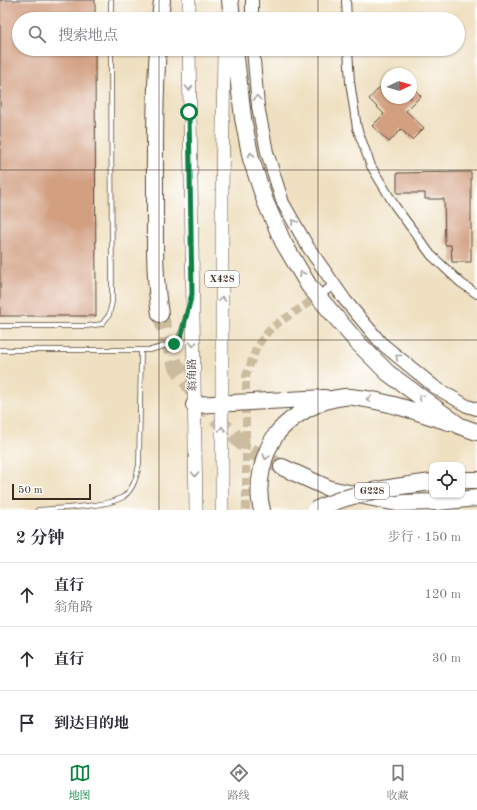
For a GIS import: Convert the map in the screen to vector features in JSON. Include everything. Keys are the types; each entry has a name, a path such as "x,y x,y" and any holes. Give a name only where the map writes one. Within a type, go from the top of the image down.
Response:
{"highway":[{"path":"161,12 162,0"},
{"path":"230,0 231,12"},
{"path":"157,56 155,159 156,281 160,314"},
{"path":"236,56 243,118 251,159 265,201 283,242 309,286 357,342 388,373 460,426"},
{"path":"262,510 259,481 268,450 278,433 298,414 321,402 344,396"},
{"path":"194,405 344,396 376,400 477,432"},
{"path":"282,468 330,489 398,503 437,502 477,498"},
{"path":"465,480 477,480"},
{"name":"G228","path":"315,510 329,503 366,492 429,482"}],"main road":[{"path":"189,0 189,12"},
{"path":"224,0 224,12"},
{"name":"翁角路","path":"189,56 196,510"},
{"name":"X428","path":"222,510 224,56"}],"street":[{"path":"252,0 252,12"},
{"path":"346,0 347,12"},
{"path":"254,56 260,113 268,152 283,203 308,247 345,300 381,343 435,387 467,406 477,409"},
{"path":"348,56 350,82 358,128 371,166 395,206 431,255 461,283 477,294"},
{"path":"324,292 334,285"}],"lane":[{"path":"111,0 111,12"},
{"path":"0,326 95,325 102,324 109,315 112,302 111,56"},
{"path":"0,350 150,350 174,344 181,336 192,294"},
{"path":"38,510 103,504 124,496 135,482 139,464 141,350"}],"building":[{"path":"0,0 95,0 95,12 12,12 12,56 95,56 96,316 0,316"},
{"path":"381,86 381,104 413,104 406,111 424,128 412,140 401,129 389,142 372,126 384,114 369,99"},
{"path":"417,92 421,96 417,100"},
{"path":"471,172 471,262 452,262 451,245 445,245 444,199 425,199 425,193 397,193 397,173"}],"tunnel":[{"path":"246,510 246,376 257,346 271,328 320,295"},
{"path":"160,314 175,364 202,404 249,450 282,467"}],"route":[{"path":"174,344 181,336 192,294 189,112"}]}
